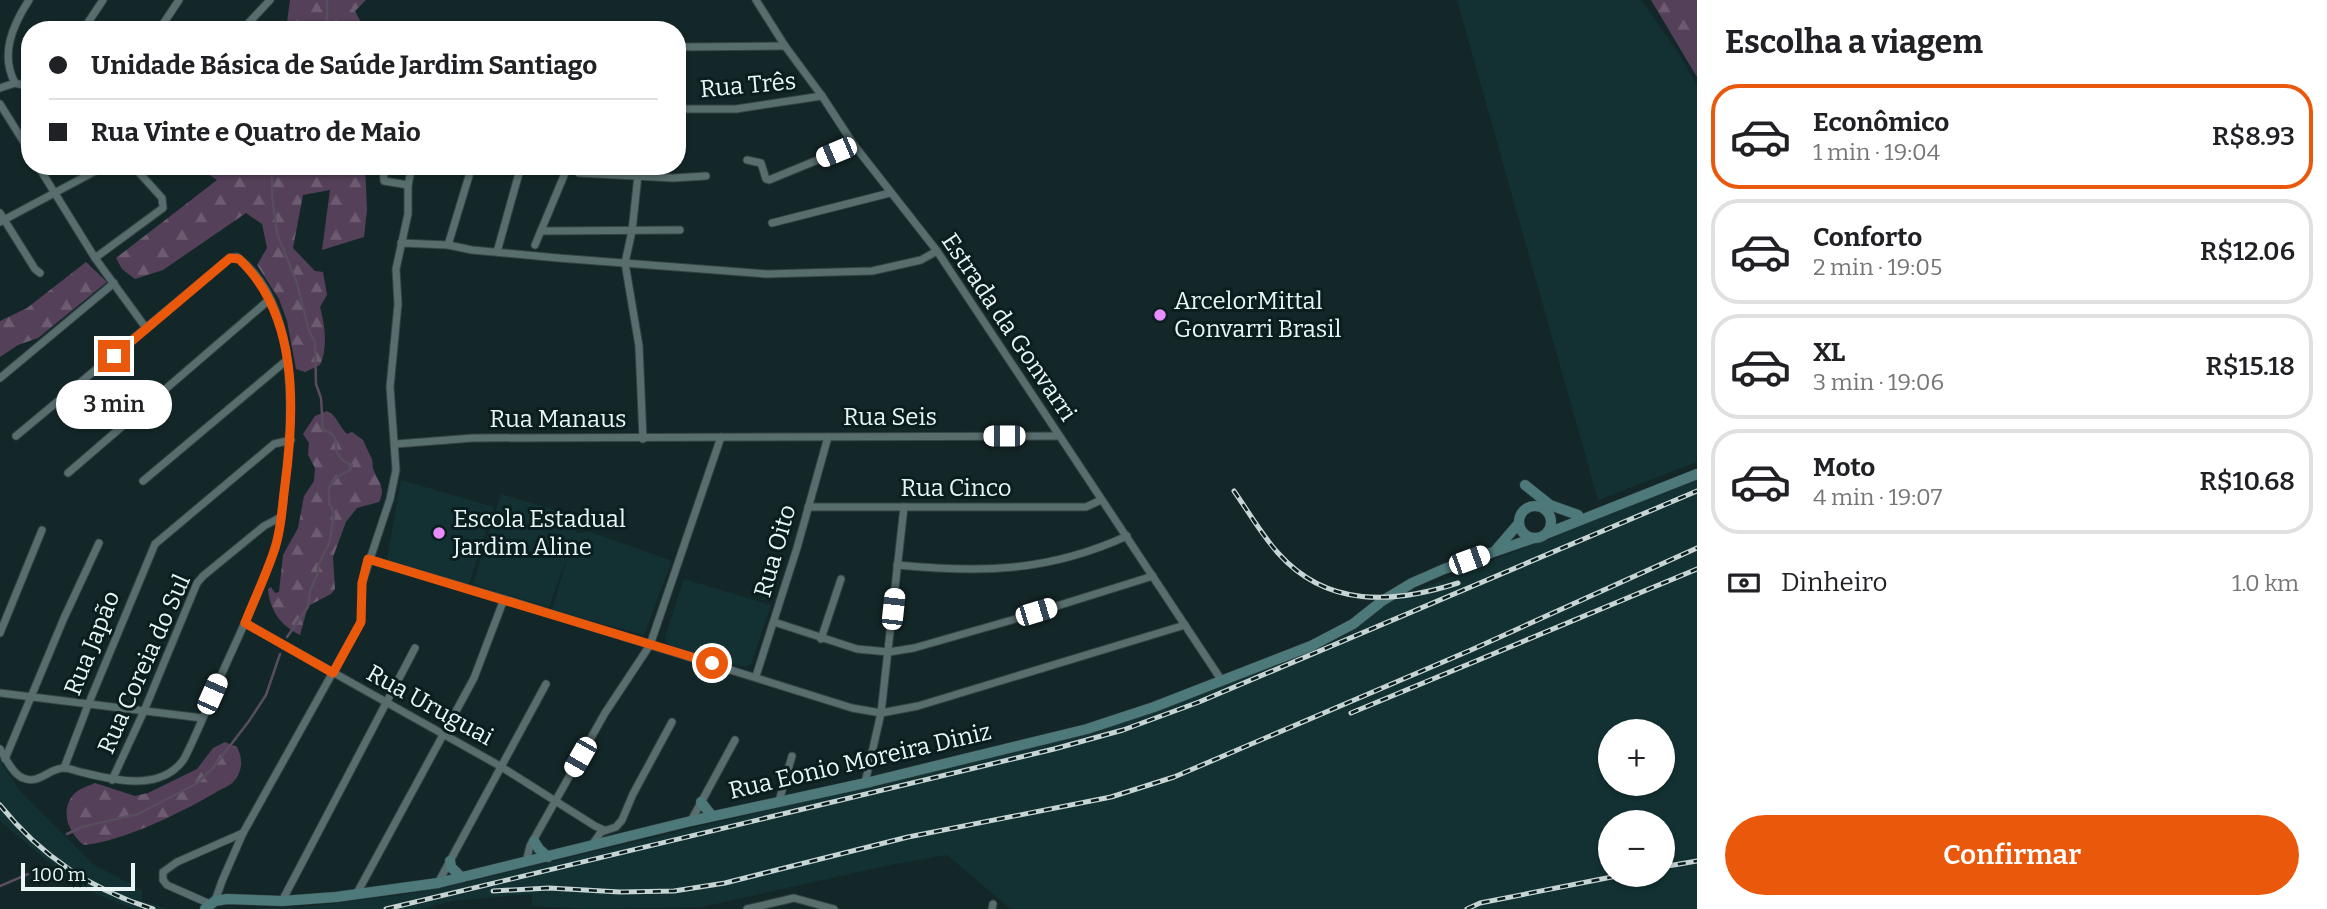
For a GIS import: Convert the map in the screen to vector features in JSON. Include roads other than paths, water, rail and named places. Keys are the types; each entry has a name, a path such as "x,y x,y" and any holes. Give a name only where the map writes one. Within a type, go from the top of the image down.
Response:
{"main road":[{"path":"1592,514 1565,518 1535,506 1520,517 1519,523 1521,531 1527,536 1542,537 1592,514 1697,474"},
{"path":"1525,485 1550,505 1578,515"},
{"path":"1547,511 1551,518 1548,533"},
{"name":"Rua Eonio Moreira Diniz","path":"1494,551 1519,523"},
{"name":"Rua Eonio Moreira Diniz","path":"210,905 227,899 282,901 356,895 438,883 592,845 623,828 691,821 865,783 1087,729 1223,681 1336,635 1412,583 1534,538"},
{"path":"701,802 712,816"},
{"path":"534,841 548,857"},
{"path":"450,861 451,867 461,877"}],"street":[{"path":"15,83 3,69 6,41 29,0"},
{"path":"89,21 103,0"},
{"path":"165,21 179,0"},
{"path":"250,21 270,0"},
{"name":"Estrada da Gonvarri","path":"756,0 854,145 937,251 1223,681"},
{"path":"686,48 785,46"},
{"path":"0,88 15,83 21,85"},
{"name":"Rua Três","path":"686,109 736,109 822,96"},
{"path":"0,104 21,138"},
{"path":"747,160 761,163 769,180 854,145"},
{"path":"44,175 95,258 146,328"},
{"path":"40,273 34,269 1,218 88,175"},
{"path":"95,258 163,208 162,198 142,175"},
{"path":"384,175 384,181 408,185"},
{"path":"243,832 177,862 163,872 163,880 167,885 210,905 243,832 361,622 362,583 390,499 396,470 390,387 398,304 396,270 408,214 410,175"},
{"path":"448,244 469,175"},
{"path":"497,252 519,175"},
{"path":"536,245 564,175"},
{"path":"643,439 639,346 625,263 632,231 637,175 706,176"},
{"path":"772,223 890,193"},
{"path":"541,231 680,230"},
{"path":"401,243 448,244 497,252 767,274 859,272 921,260 937,251"},
{"path":"0,749 21,778 32,780 64,768 112,780 150,780 171,772 184,759 273,554 281,517 291,440 292,398 287,360 270,299 244,263 237,257 230,258 16,436"},
{"path":"0,378 114,284"},
{"path":"68,473 270,299"},
{"path":"143,481 287,360"},
{"name":"Rua Seis","path":"721,437 1059,436"},
{"path":"526,862 555,800 619,689 650,645 721,437"},
{"name":"Rua Manaus","path":"396,444 473,438 721,437"},
{"name":"Rua Oito","path":"755,676 774,622 828,437"},
{"name":"Rua Japão","path":"64,768 150,552 163,537 274,444 291,440"},
{"name":"Rua Cinco","path":"808,507 1086,507 1101,500"},
{"path":"865,783 881,713 904,508"},
{"name":"Rua Coreia do Sul","path":"112,780 145,711 197,583 254,533 281,517"},
{"path":"0,633 42,530"},
{"path":"897,565 998,570 1042,564 1093,551 1127,536"},
{"path":"5,759 64,618 99,544"},
{"path":"368,559 852,708 881,713 918,706 1185,625"},
{"path":"774,622 857,649 889,652 914,648 1012,620 1153,576"},
{"path":"821,639 841,579"},
{"path":"356,895 474,678 504,599"},
{"name":"Rua Uruguai","path":"245,623 499,766 602,832"},
{"path":"282,901 415,648"},
{"path":"438,883 499,766 546,684"},
{"path":"0,693 202,718"},
{"path":"592,845 602,832 623,828 633,794 673,722"},
{"path":"691,821 734,740"},
{"path":"779,801 792,756"},
{"path":"747,909 794,898 834,909"}],"waterway":[{"path":"327,0 327,21"},
{"path":"272,175 277,233 297,283 309,331 315,342 316,384 321,398 323,430 334,437 338,455 352,465 350,470 337,477 329,487 329,502 334,514 330,541 318,566 308,607 287,637"},
{"path":"67,834 82,827 138,814 196,784 213,768 266,695 280,654"},
{"path":"0,886 28,874"}],"railway":[{"path":"1234,491 1278,553 1297,571 1318,584 1339,592 1385,597 1409,595 1458,583"},
{"path":"386,909 1054,749 1123,730 1199,702 1697,491"},
{"path":"493,891 549,888 620,892 674,891 725,883 908,837 1111,797 1174,777 1471,650 1697,548"},
{"path":"1351,713 1697,569"},
{"path":"0,805 32,840 69,869 109,892 153,909"},
{"path":"1675,865 1697,861"},
{"path":"1467,909 1480,903 1598,880"}],"place":[{"name":"ArcelorMittal Gonvarri Brasil","path":"1160,315"},
{"name":"Escola Estadual Jardim Aline","path":"439,533"}]}
